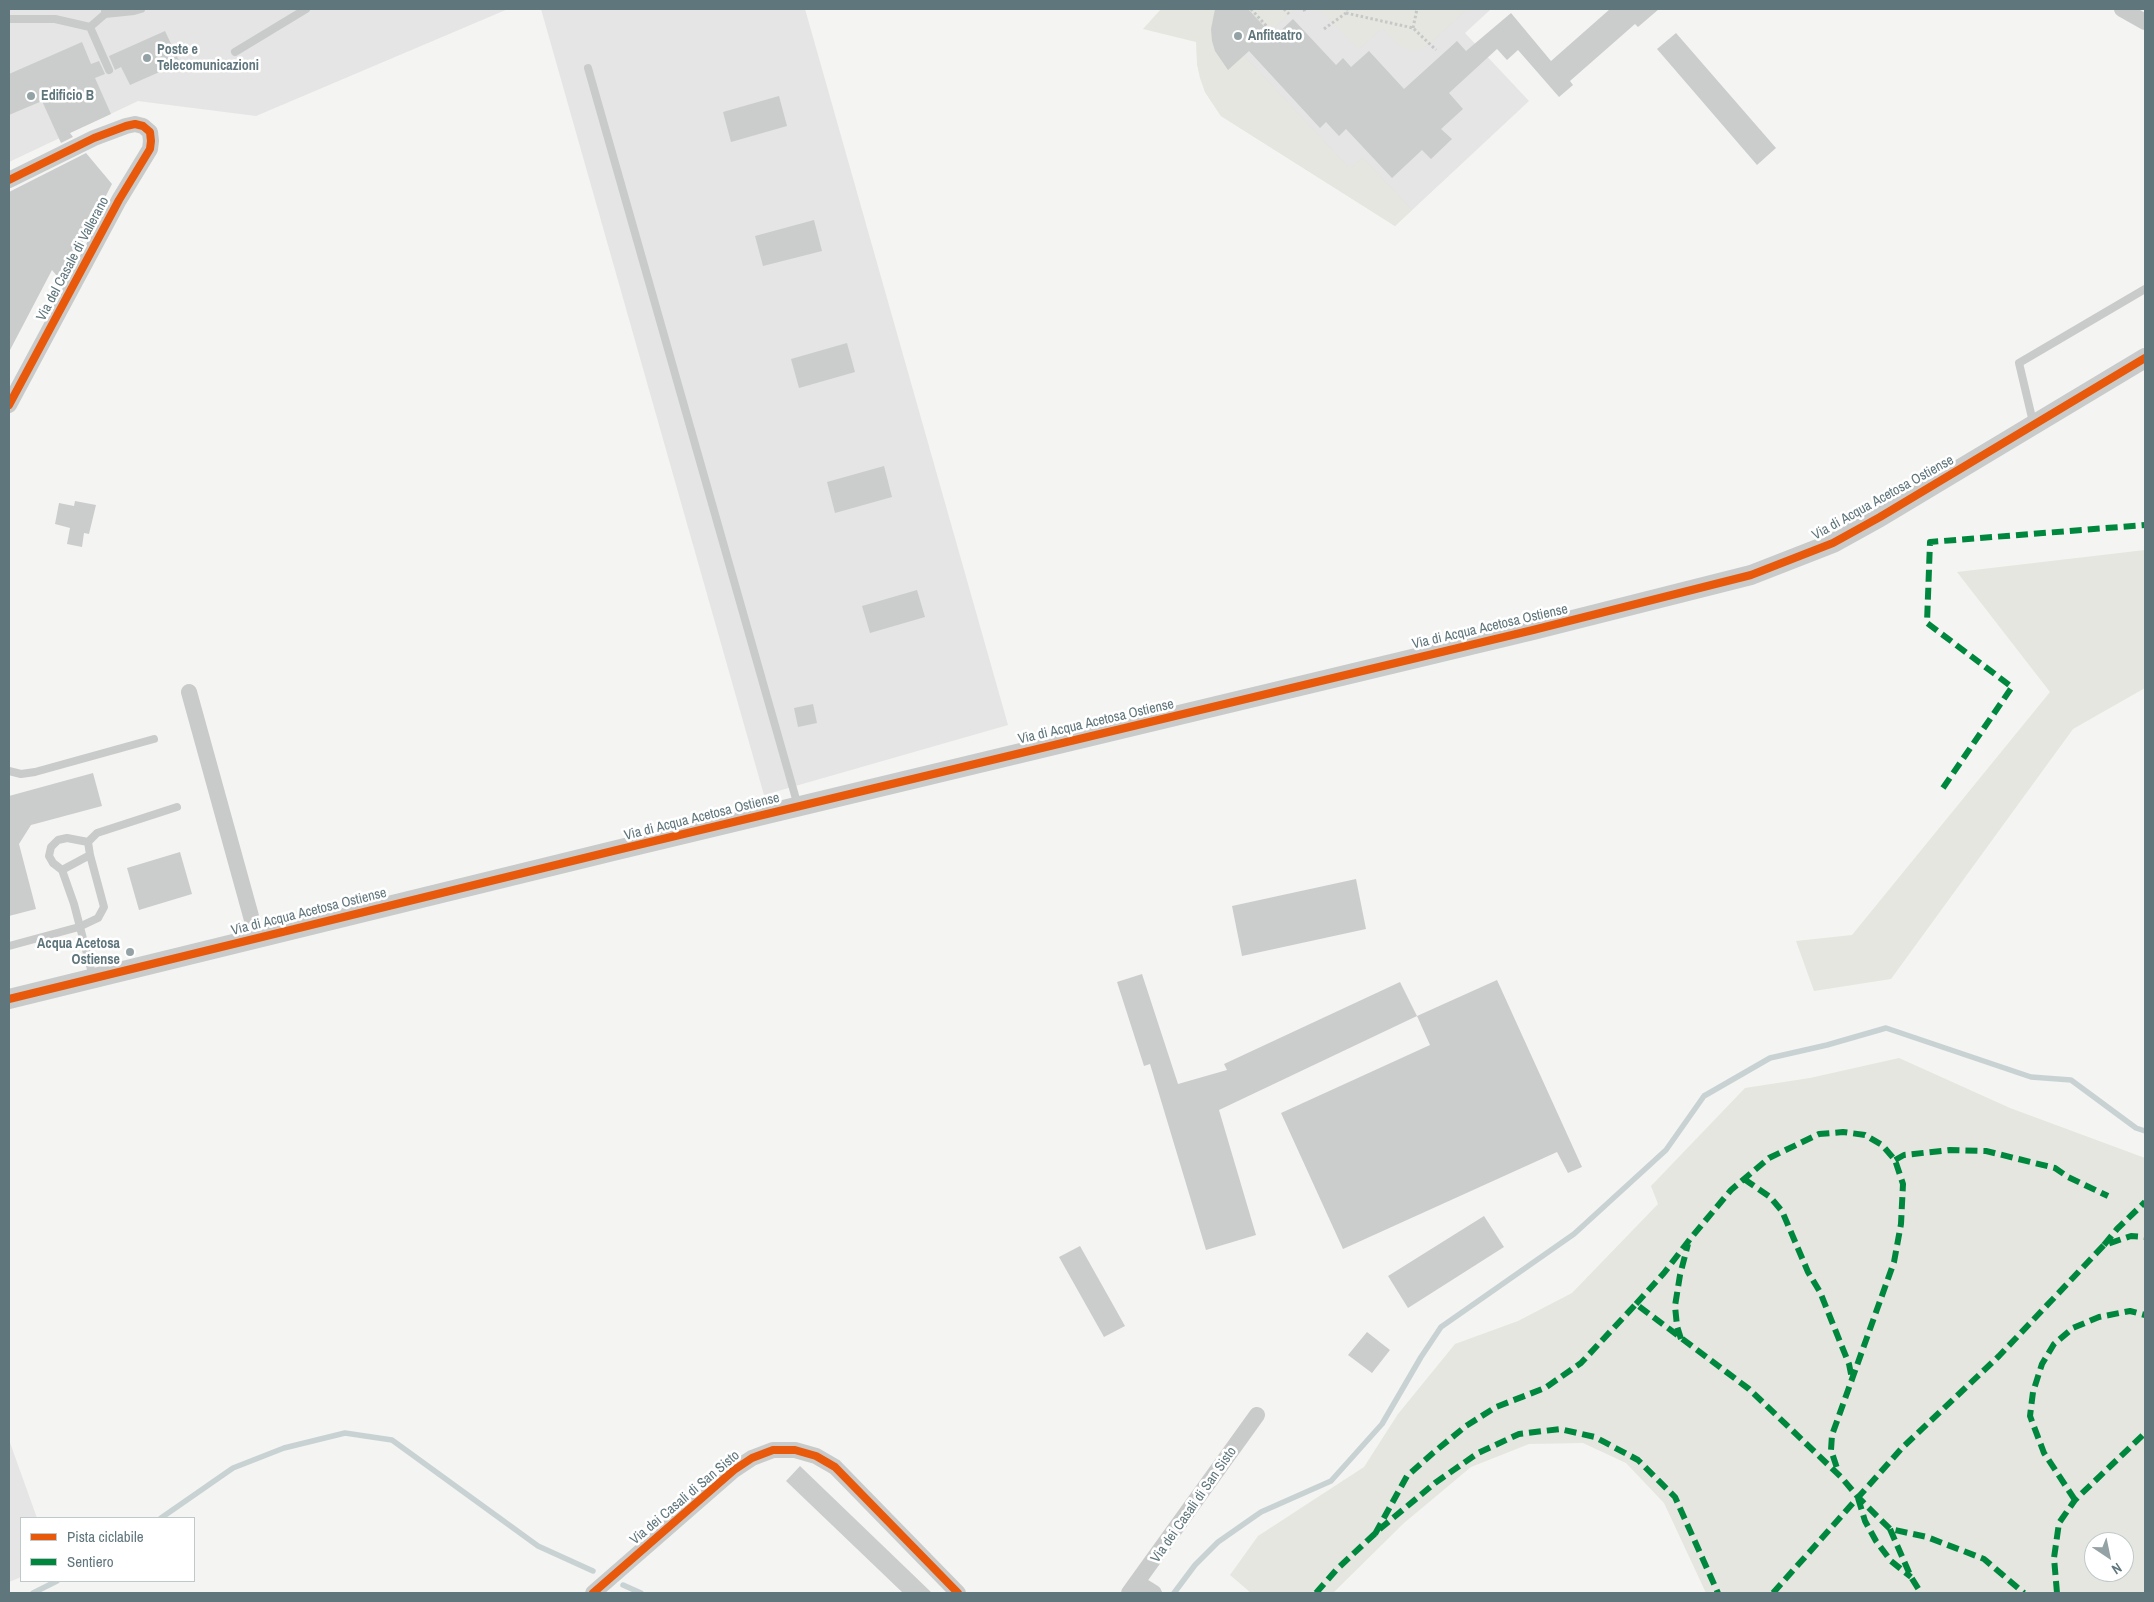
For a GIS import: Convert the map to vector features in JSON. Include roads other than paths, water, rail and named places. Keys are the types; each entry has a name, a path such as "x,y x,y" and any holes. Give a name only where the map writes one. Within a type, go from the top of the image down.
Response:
{"street":[{"path":"2122,9 2145,22"},
{"name":"Via del Casale di Vallerano","path":"9,180 126,126 135,124 143,126 150,132 152,141 150,149 119,200 9,405"},
{"name":"Via di Acqua Acetosa Ostiense","path":"9,999 798,806 1533,630 1751,575 1795,559 1848,534 2145,358"},
{"name":"Via di Acqua Acetosa Ostiense","path":"189,692 257,938"},
{"name":"Via dei Casali di San Sisto","path":"1134,1588 1257,1415"},
{"name":"Via dei Casali di San Sisto","path":"593,1593 734,1470 752,1458 773,1450 795,1450 816,1456 835,1467 958,1593"},
{"path":"1134,1588 1154,1593"}],"lane":[{"path":"90,27 105,11 134,12 140,9"},
{"path":"235,52 306,9"},
{"path":"9,19 54,19 90,27"},
{"path":"90,27 109,70"},
{"path":"588,68 798,806"},
{"path":"2034,424 2019,362 2145,288"},
{"path":"9,771 21,774 35,772 154,739"},
{"path":"88,842 97,833 177,807"},
{"path":"88,842 67,838 58,840 51,847 49,856 52,863 62,870 80,927 93,978"},
{"path":"9,946 80,927 98,918 104,907 88,842"},
{"path":"62,870 90,855"}],"waterway":[{"path":"1174,1593 1195,1565 1218,1542 1261,1512 1331,1481 1382,1424 1441,1327 1574,1234 1666,1150 1704,1096 1770,1058 1827,1045 1886,1028 2031,1077 2071,1080 2136,1128 2145,1131"},
{"path":"162,1517 233,1468 284,1448 345,1433 392,1440 538,1546 593,1571"},
{"path":"33,1593 55,1582"},
{"path":"623,1585 641,1593"}],"place":[{"name":"Anfiteatro","path":"1238,36"},
{"name":"Poste e Telecomunicazioni","path":"147,58"},
{"name":"Edificio B","path":"31,96"},
{"name":"Acqua Acetosa Ostiense","path":"130,952"}]}
